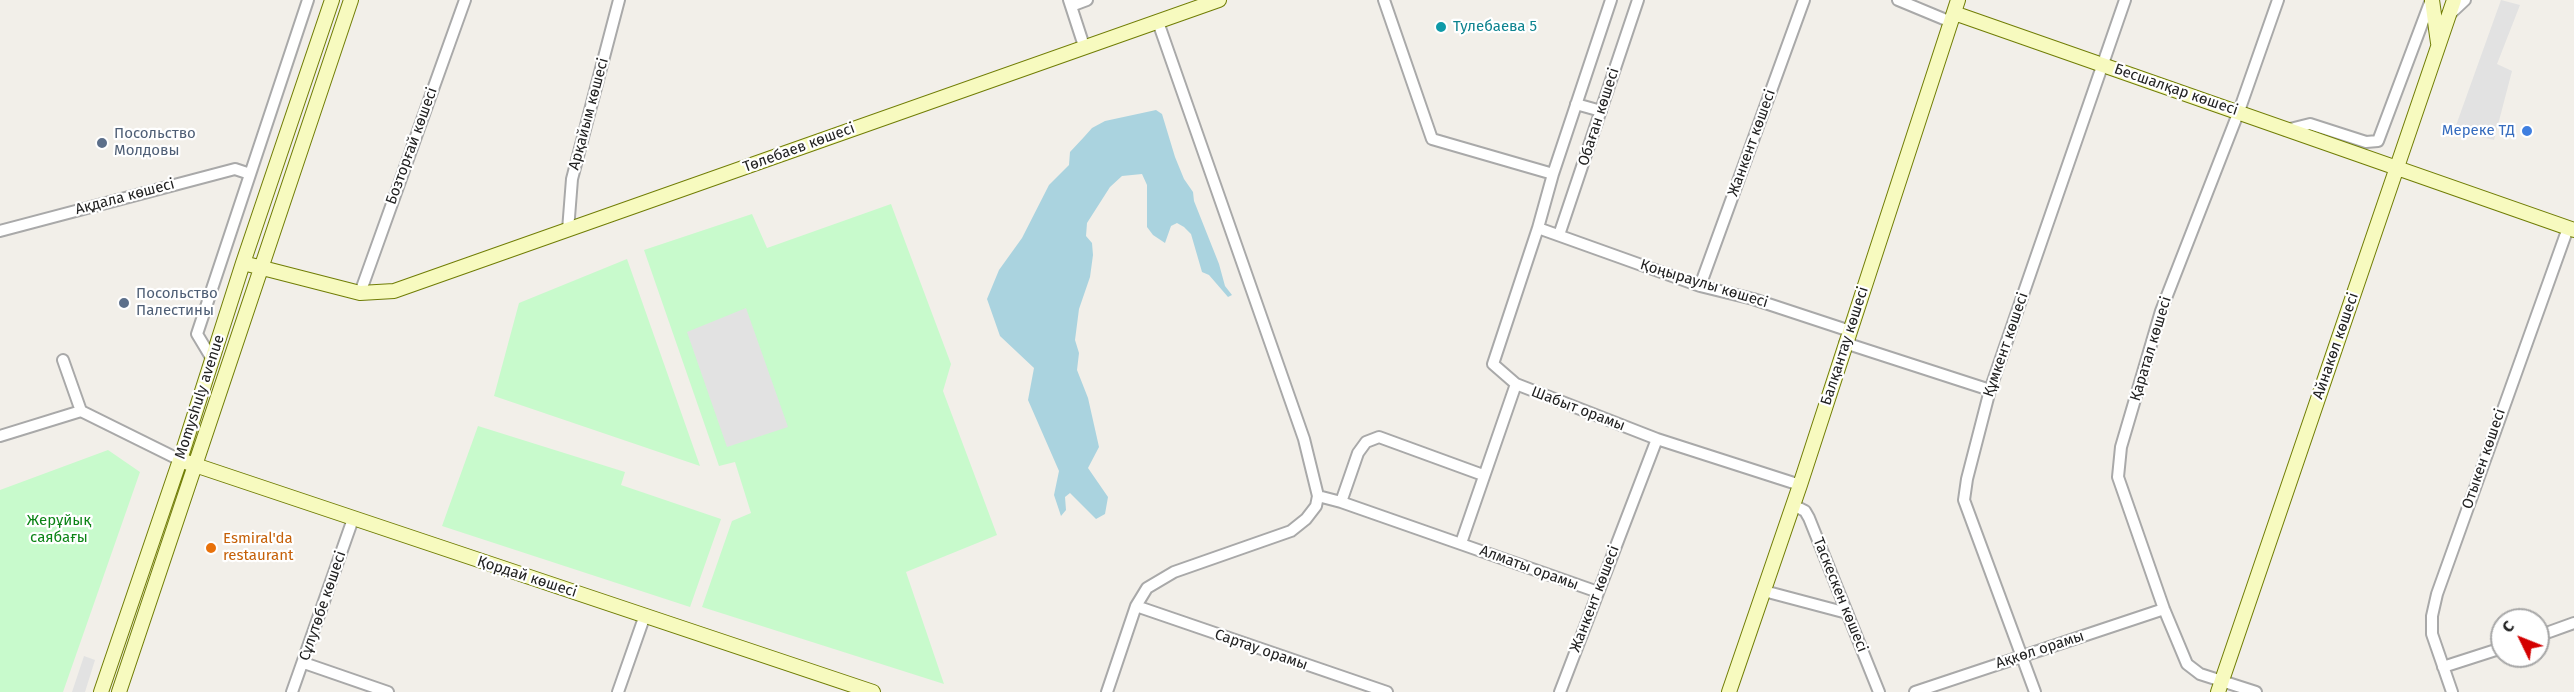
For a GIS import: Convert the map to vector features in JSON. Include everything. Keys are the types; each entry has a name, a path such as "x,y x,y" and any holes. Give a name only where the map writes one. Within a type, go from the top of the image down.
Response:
{"street":[{"path":"212,359 197,334 308,0"},
{"name":"Momyshuly avenue","path":"101,692 332,0"},
{"name":"Momyshuly avenue","path":"119,692 197,466 351,0"},
{"name":"Бозторғай көшесі","path":"360,293 465,0"},
{"name":"Арқайым көшесі","path":"568,230 572,179 620,0"},
{"path":"1084,46 1070,3 1087,0"},
{"name":"Төлебаев көшесі","path":"360,293 394,291 426,282 1218,0"},
{"path":"1384,0 1431,139 1553,174"},
{"path":"1516,384 1493,364 1611,0"},
{"name":"Обаған көшесі","path":"1559,235 1638,0"},
{"name":"Жанкент көшесі","path":"1700,286 1804,0"},
{"path":"1898,0 1954,12"},
{"name":"Құмкент көшесі","path":"2035,692 1964,500 1977,434 1990,390 2125,0"},
{"name":"Қаратал көшесі","path":"2256,692 2220,686 2187,664 2164,609 2118,477 2121,447 2161,311 2239,111 2278,0"},
{"path":"2431,0 2438,47"},
{"path":"2285,130 2310,124 2366,142 2378,141 2431,0"},
{"name":"Айнакөл көшесі","path":"2220,686 2454,0"},
{"path":"2449,16 2465,0"},
{"name":"Бесшалқар көшесі","path":"1954,12 2571,229"},
{"name":"Балқантау көшесі","path":"1729,692 1800,485 1954,12"},
{"path":"1107,692 1136,606 1147,588 1174,572 1291,531 1306,519 1316,506 1318,496 1304,438 1158,22"},
{"path":"1576,104 1601,111"},
{"name":"Ақдала көшесі","path":"0,231 235,169 250,174"},
{"name":"Қоңыраулы көшесі","path":"1538,228 1700,286 1753,299 1990,390"},
{"name":"Отыкен көшесі","path":"2452,692 2431,627 2437,594 2571,229"},
{"path":"243,263 360,293"},
{"path":"63,360 81,411"},
{"name":"Шабыт орамы","path":"1461,543 1516,384 1657,439 1800,485"},
{"path":"0,436 81,411 180,460"},
{"path":"1341,502 1358,453 1366,442 1379,437 1483,474"},
{"name":"Жанкент көшесі","path":"1560,692 1657,439"},
{"name":"Қордай көшесі","path":"180,460 873,692"},
{"name":"Алматы орамы","path":"1318,496 1461,543 1598,592"},
{"name":"Таскескен көшесі","path":"1793,505 1805,511 1809,518 1879,692"},
{"name":"Сұлутөбе көшесі","path":"292,692 353,519"},
{"path":"1764,591 1847,613"},
{"name":"Сартау орамы","path":"1136,606 1387,692"},
{"name":"Ақкөл орамы","path":"1916,692 2164,609"},
{"path":"618,692 645,615"},
{"path":"2550,632 2574,623"},
{"path":"2443,668 2490,652"},
{"path":"304,663 388,692"}],"green space":[{"path":"891,204 951,364 943,391 997,535 906,572 944,684 702,607 732,521 751,513 735,462 719,466 644,250 752,214 767,248"},
{"path":"627,259 700,466 494,396 519,303"},
{"path":"478,426 625,472 621,485 721,519 690,607 442,526"},
{"name":"Жерұйық саябағы","path":"108,450 140,472 63,692 0,692 0,490"}],"shaded area":[{"path":"2501,0 2520,5 2497,64 2512,71 2494,140 2454,131"},
{"path":"746,308 788,427 727,447 687,332"},
{"path":"84,656 95,660 85,692 72,692"}],"water":[{"path":"1156,110 1162,114 1175,157 1184,179 1193,192 1194,201 1219,264 1225,286 1232,295 1228,297 1209,275 1202,272 1191,234 1184,227 1177,223 1171,226 1165,243 1153,235 1147,227 1147,185 1142,174 1122,176 1110,187 1087,223 1086,236 1092,243 1093,255 1090,277 1079,309 1075,340 1079,353 1077,370 1088,398 1099,447 1088,468 1108,497 1105,514 1096,519 1070,493 1065,497 1066,510 1061,516 1054,495 1059,471 1028,400 1034,368 1000,336 987,299 999,270 1022,238 1049,185 1069,165 1070,152 1092,128 1105,121"}],"place":[{"name":"Тулебаева 5","path":"1441,27"},
{"name":"Мереке ТД","path":"2527,131"},
{"name":"Посольство Молдовы","path":"102,143"},
{"name":"Посольство Палестины","path":"124,303"},
{"name":"Esmiral'da restaurant","path":"211,548"}]}
